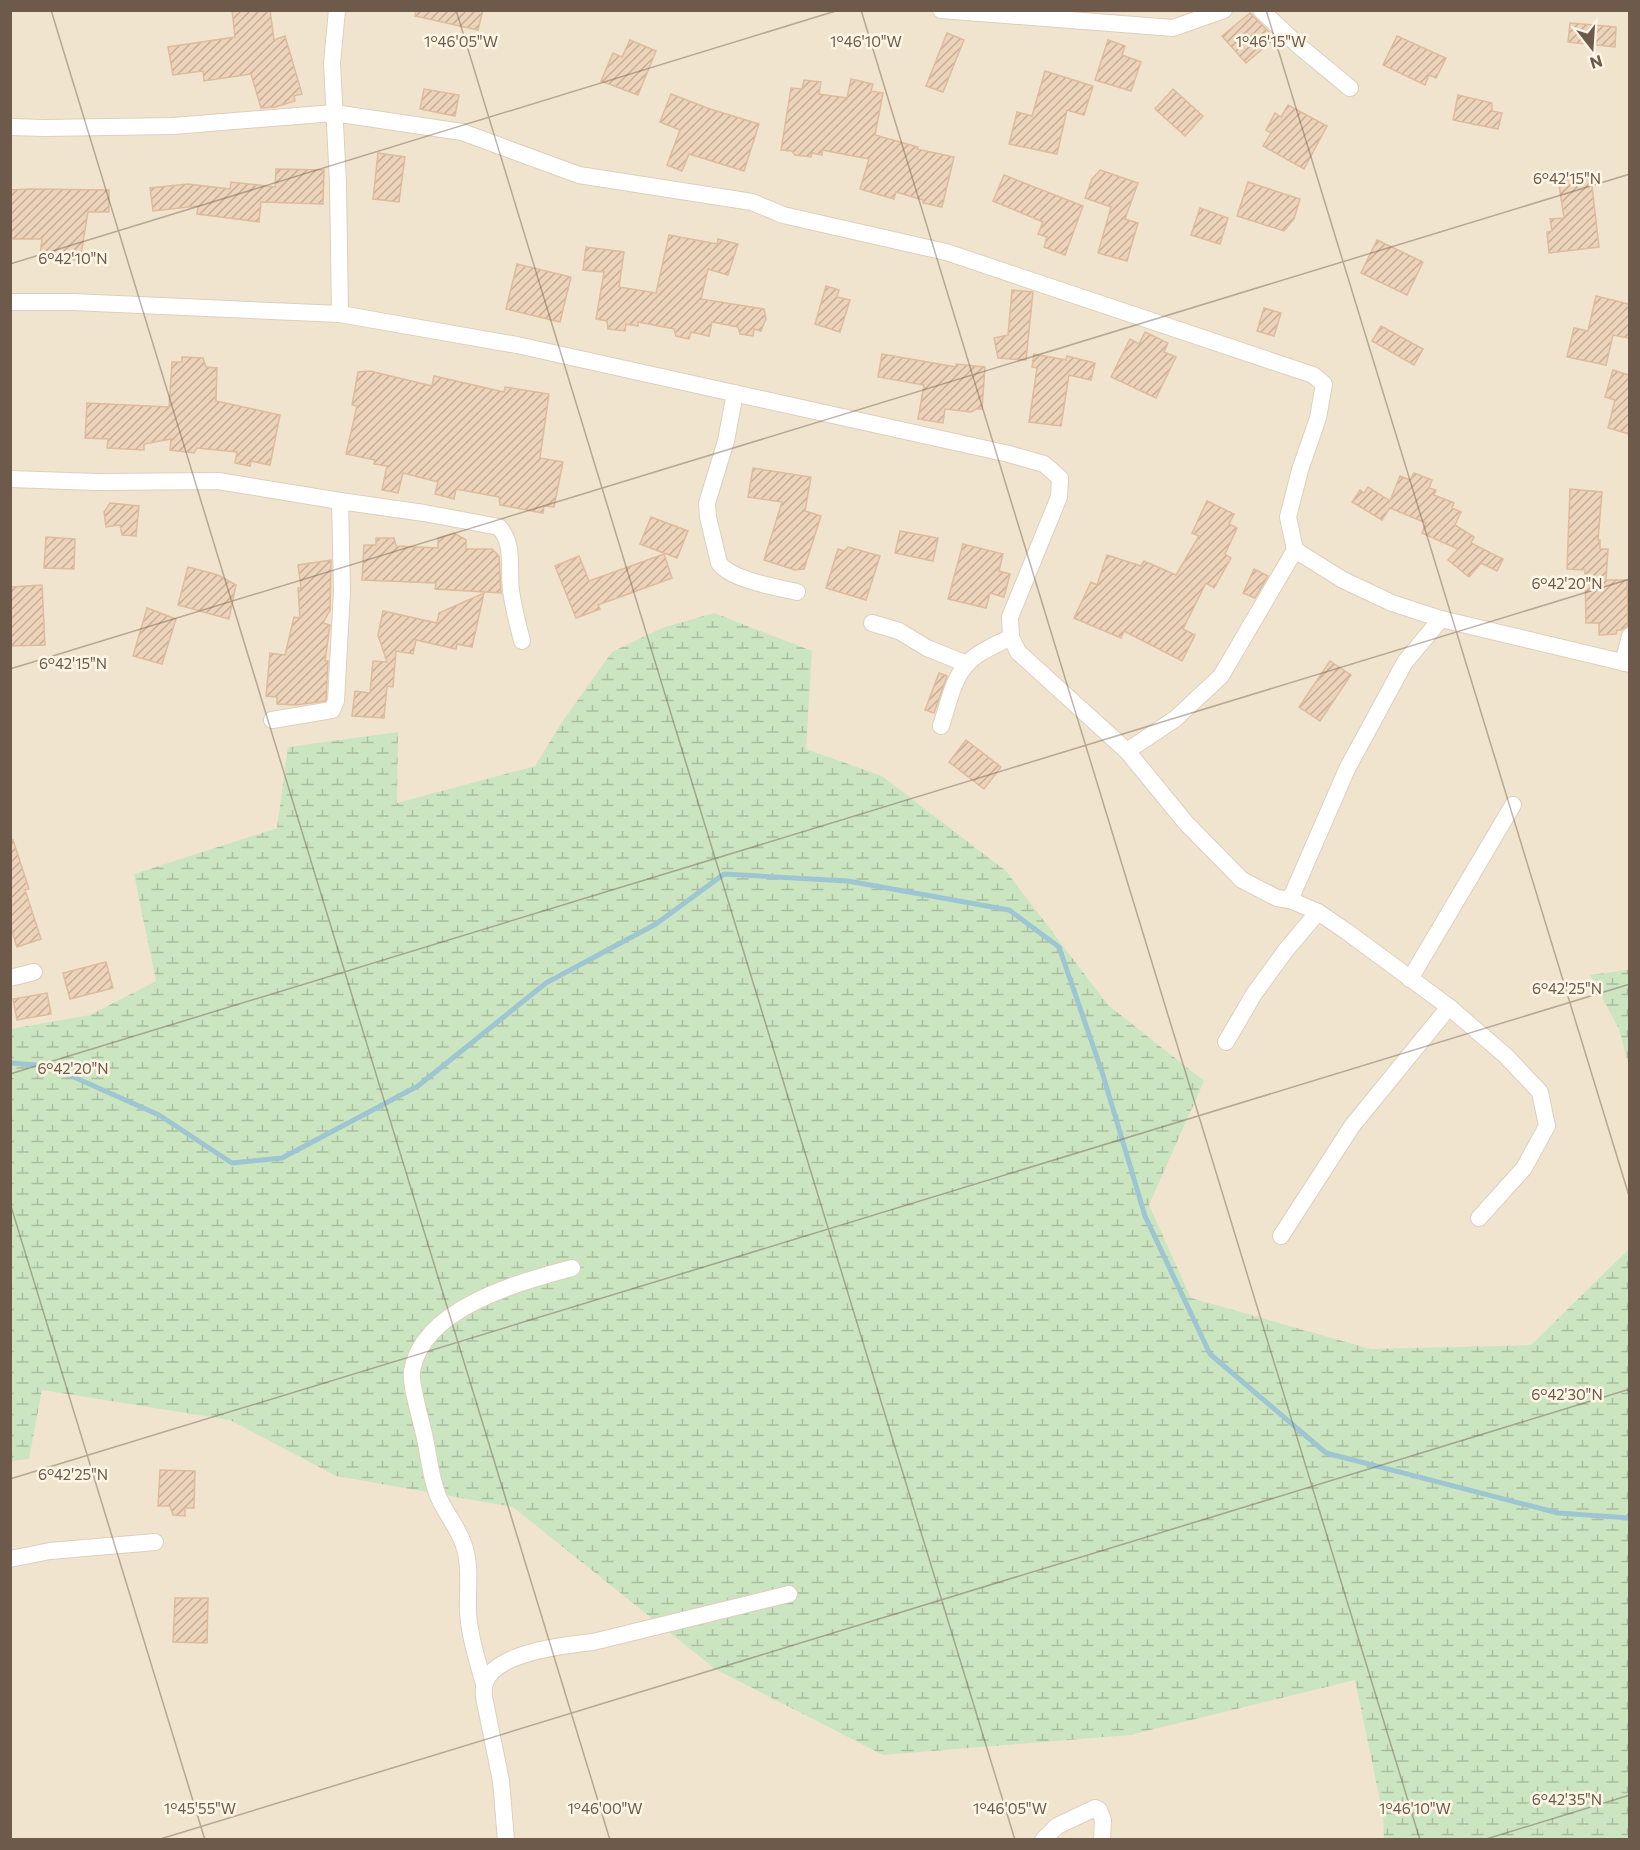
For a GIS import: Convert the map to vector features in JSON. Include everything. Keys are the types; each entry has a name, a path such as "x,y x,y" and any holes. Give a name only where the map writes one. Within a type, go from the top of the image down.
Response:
{"street":[{"path":"337,10 332,63 338,184 340,314"},
{"path":"941,10 1173,28 1224,10"},
{"path":"1261,10 1298,45 1350,87"},
{"path":"10,127 173,126 334,113 462,132 579,175 752,202 783,215 946,252 1313,375 1324,384 1318,418 1300,470 1288,517 1294,550 1221,676 1175,719 1127,751"},
{"path":"10,302 73,302 340,314 517,345 1009,454 1044,464 1060,478 1059,497 1010,617 1011,637 1018,652 1127,751 1186,823 1242,880 1277,898 1290,900 1318,912 1449,1007 1506,1056 1540,1092 1547,1126 1524,1168 1479,1218"},
{"path":"735,393 726,441 706,503 719,563 733,575 796,592"},
{"path":"10,479 97,482 218,481 499,527 507,536 510,552 510,590 522,641"},
{"path":"272,720 322,713 332,710 336,701 342,591 340,501"},
{"path":"1294,550 1343,580 1382,599 1442,619 1626,663 1629,636"},
{"path":"1290,900 1347,769 1405,662 1442,619"},
{"path":"872,623 899,631 927,648 967,664"},
{"path":"941,726 956,680 967,664 984,651 1011,637"},
{"path":"1410,979 1513,806"},
{"path":"1226,1042 1254,994 1286,950 1318,912"},
{"path":"10,978 34,972"},
{"path":"1281,1236 1352,1126 1449,1007"},
{"path":"506,1839 501,1781 484,1697 484,1684 473,1646 468,1613 469,1581 466,1550 456,1524 439,1498 432,1475 412,1373 419,1349 442,1322 479,1299 510,1286 572,1268"},
{"path":"10,1559 50,1551 155,1542"},
{"path":"484,1684 489,1675 500,1665 527,1654 560,1646 593,1642 789,1594"},
{"path":"1043,1839 1057,1826 1095,1809 1100,1810 1102,1814 1102,1839"}],"shaded area":[{"path":"11,11 1629,11 1629,1839 11,1839"}],"green space":[{"path":"714,613 812,651 806,749 882,776 1006,871 1108,1005 1204,1081 1149,1205 1191,1298 1371,1349 1531,1345 1629,1249 1629,1839 1384,1839 1383,1815 1355,1680 1130,1735 883,1755 715,1669 513,1507 336,1476 230,1420 42,1390 29,1459 11,1461 11,1029 90,1015 156,981 134,874 277,828 288,747 398,732 397,803 535,766 562,722 612,652 662,628"},
{"path":"1630,970 1629,1067 1619,1029 1590,975"}],"building":[{"path":"232,10 270,10 274,40 285,36 302,94 294,96 295,101 275,107 261,108 251,74 204,81 203,71 173,75 168,47 235,37"},
{"path":"416,10 483,10 478,30 415,16"},
{"path":"1250,13 1270,33 1268,35 1273,40 1246,63 1222,36"},
{"path":"1570,23 1616,27 1615,47 1568,42"},
{"path":"947,33 964,40 943,92 926,86"},
{"path":"1397,36 1446,58 1436,78 1429,75 1425,85 1383,65"},
{"path":"630,40 656,51 638,95 601,81 613,53 622,57"},
{"path":"1108,40 1125,46 1122,55 1141,62 1131,91 1095,80"},
{"path":"1045,71 1093,86 1084,115 1067,110 1057,154 1009,144 1017,112 1032,116"},
{"path":"851,79 873,84 871,91 883,93 875,135 918,147 917,149 954,157 942,207 923,203 923,200 896,192 894,199 860,189 869,159 822,150 822,155 812,153 811,157 781,150 791,88 802,89 804,80 821,82 819,94 847,98"},
{"path":"424,89 459,95 455,116 420,109"},
{"path":"1173,89 1203,116 1185,136 1155,109"},
{"path":"671,94 759,124 744,171 689,154 682,171 667,165 680,130 660,122"},
{"path":"1458,95 1492,103 1492,111 1502,113 1498,129 1453,120"},
{"path":"1288,105 1327,126 1304,169 1263,146 1271,133 1266,130 1275,113 1281,117"},
{"path":"378,153 405,157 399,202 373,199"},
{"path":"276,169 324,170 323,204 261,202 259,222 197,214 198,206 153,211 150,188 188,184 230,189 231,182 275,187"},
{"path":"1100,170 1138,183 1125,219 1138,223 1127,261 1098,253 1111,207 1085,198 1092,179"},
{"path":"1580,174 1582,178 1591,177 1599,247 1549,253 1547,232 1552,231 1550,219 1564,218 1558,178"},
{"path":"1004,175 1083,206 1065,255 1044,247 1047,237 1038,234 1043,222 993,201"},
{"path":"1248,182 1300,199 1294,219 1284,231 1237,216"},
{"path":"10,190 109,190 109,212 88,212 80,261 40,255 42,239 10,239"},
{"path":"1200,208 1228,218 1220,244 1191,235"},
{"path":"669,235 717,244 718,239 738,244 728,275 708,269 701,299 764,309 766,319 761,331 754,329 753,336 740,334 738,327 712,322 709,336 691,332 689,339 676,336 674,329 638,322 638,326 626,324 625,331 608,329 607,321 596,319 604,272 583,270 586,247 624,252 619,287 656,293"},
{"path":"1377,240 1423,262 1407,295 1361,273"},
{"path":"517,264 571,277 560,322 506,309"},
{"path":"826,286 839,290 837,297 850,300 840,332 815,324"},
{"path":"1012,290 1033,292 1026,360 998,358 994,338 1008,335"},
{"path":"1596,296 1629,304 1629,338 1613,335 1606,365 1567,357 1574,328 1588,331"},
{"path":"1264,308 1281,313 1274,336 1257,331"},
{"path":"1381,326 1423,349 1414,365 1372,341"},
{"path":"1145,332 1168,343 1164,352 1176,357 1156,398 1111,377 1130,339 1139,344"},
{"path":"882,354 956,367 956,364 985,367 982,409 971,412 945,409 943,423 918,419 924,385 878,377"},
{"path":"1034,354 1066,360 1067,356 1095,363 1091,380 1069,375 1061,426 1029,422 1037,368 1032,367"},
{"path":"182,357 203,358 206,367 217,368 216,401 280,415 270,465 251,461 250,466 235,463 237,452 197,448 194,453 170,450 171,439 144,444 144,450 107,448 108,439 85,438 87,403 169,407 172,362 182,362"},
{"path":"1613,370 1629,375 1629,434 1608,428 1615,400 1605,397"},
{"path":"370,371 432,386 434,376 504,392 505,387 549,394 540,458 563,462 554,507 544,506 543,513 500,505 499,497 456,489 454,499 435,494 438,482 403,473 398,493 382,490 387,466 374,464 375,460 346,454 357,406 352,405 358,372"},
{"path":"753,468 811,477 805,511 821,516 804,569 795,570 764,560 782,502 748,497"},
{"path":"1414,473 1432,480 1429,488 1436,490 1434,495 1454,503 1452,508 1461,512 1455,525 1474,537 1471,543 1503,559 1497,571 1481,563 1469,577 1448,560 1458,549 1422,533 1426,523 1390,508 1382,520 1352,502 1360,490 1364,493 1368,487 1390,501 1400,476 1410,480"},
{"path":"1570,489 1602,492 1598,540 1600,540 1600,549 1608,549 1606,580 1627,580 1628,626 1617,630 1616,634 1599,635 1599,623 1586,623 1585,570 1567,569"},
{"path":"1207,501 1234,514 1229,524 1237,528 1225,554 1231,558 1214,588 1206,583 1183,629 1195,635 1182,661 1124,631 1121,638 1074,618 1091,582 1097,585 1107,555 1141,566 1144,561 1176,575 1199,536 1192,533"},
{"path":"110,503 139,506 136,536 122,535 120,525 106,527 104,512"},
{"path":"651,517 688,531 677,558 640,544"},
{"path":"900,531 938,538 933,561 895,553"},
{"path":"454,533 466,540 466,549 492,549 499,556 501,593 435,589 436,583 362,580 364,545 376,545 376,538 394,538 396,546 438,548 438,538"},
{"path":"46,537 75,539 74,569 44,568"},
{"path":"963,544 1003,554 999,571 1010,574 1004,597 990,593 986,608 948,599"},
{"path":"848,547 880,556 866,600 826,588 838,549 844,551"},
{"path":"664,554 672,578 598,605 600,609 576,618 555,566 579,556 589,581"},
{"path":"331,560 330,610 323,623 330,625 325,661 328,661 326,699 296,705 277,704 277,697 266,696 270,653 285,655 294,617 300,618 298,588 301,588 298,565"},
{"path":"188,567 218,575 236,585 229,619 178,605"},
{"path":"1254,569 1268,576 1255,598 1243,593"},
{"path":"42,585 45,645 10,646 10,587"},
{"path":"484,593 472,647 457,644 456,649 416,640 413,654 396,651 393,687 387,686 384,718 352,716 355,691 370,693 373,661 387,662 378,635 383,611 437,623 439,613"},
{"path":"147,608 176,619 162,664 133,656"},
{"path":"1330,661 1351,675 1320,721 1299,707"},
{"path":"939,673 947,676 934,713 925,710"},
{"path":"966,740 1001,767 984,789 949,762"},
{"path":"10,840 13,840 29,889 25,890 41,939 17,947 10,925"},
{"path":"106,962 113,988 70,999 63,973"},
{"path":"47,993 51,1014 17,1020 13,999"},
{"path":"160,1470 195,1471 194,1508 185,1508 185,1516 173,1515 170,1506 158,1506"},
{"path":"175,1598 208,1598 207,1643 173,1642"}],"waterway":[{"path":"10,1063 49,1066 159,1115 232,1163 282,1158 418,1086 546,983 656,924 724,874 848,881 1009,910 1059,947 1102,1072 1145,1216 1210,1354 1326,1453 1558,1513 1630,1518"}]}
